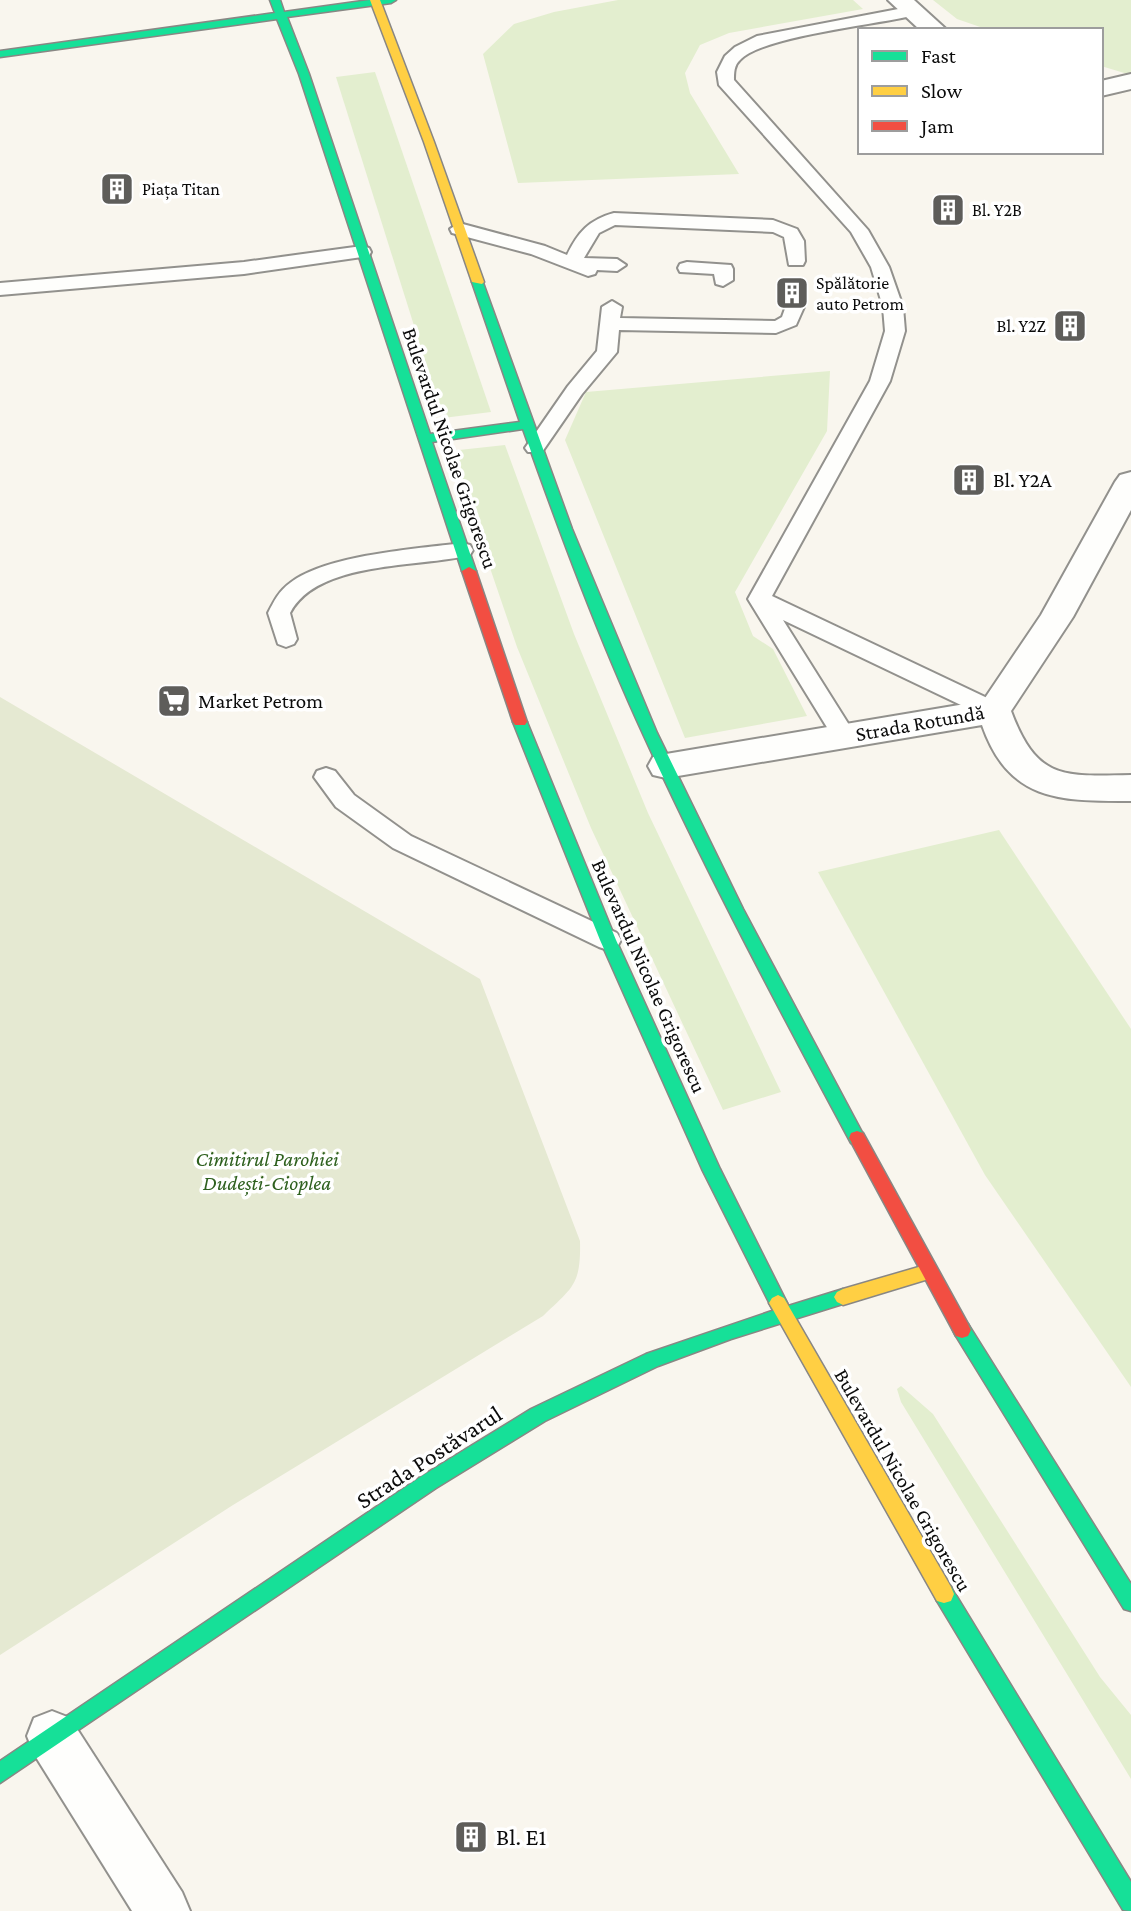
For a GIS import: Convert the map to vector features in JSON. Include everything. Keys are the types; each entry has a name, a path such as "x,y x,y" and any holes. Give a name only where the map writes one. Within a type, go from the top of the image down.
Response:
{"main road":[{"name":"Bulevardul Nicolae Grigorescu","path":"275,0 304,74 524,732 608,940 711,1169 784,1315 960,1623 1131,1902"},
{"path":"0,54 281,17 380,1 535,448 624,674 666,766 762,963 929,1272 980,1362 1131,1602"},
{"path":"424,439 527,425"},
{"name":"Strada Postăvarul","path":"0,1773 444,1471 551,1406 616,1375 784,1315 929,1272"}],"street":[{"path":"907,6 933,28"},
{"path":"1103,89 1131,82"},
{"name":"Strada Rotundă","path":"666,766 994,711 1056,617 1131,482"},
{"path":"994,711 1003,741 1018,762 1035,778 1071,788 1131,788"},
{"path":"52,1736 163,1911"}],"lane":[{"path":"759,599 880,381 895,331 893,307 880,267 859,230 725,81 725,68 737,53 763,40 907,6"},
{"path":"572,263 591,229 599,222 614,219 773,226 787,229 794,236 796,261"},
{"path":"459,229 538,250 596,275"},
{"path":"0,289 244,268 362,251"},
{"path":"572,263 617,265"},
{"path":"687,268 724,269 723,280"},
{"path":"535,448 575,390 607,352 612,316 721,319 776,327 788,324 794,307"},
{"path":"286,639 279,613 287,597 305,584 334,570 462,550"},
{"path":"759,599 994,711"},
{"path":"759,599 844,736"},
{"path":"326,777 345,801 402,842 608,940"}],"green space":[{"path":"618,0 853,0 863,9 729,33 700,45 685,73 690,93 739,174 518,183 483,54 514,24 554,12"},
{"path":"933,0 1131,0 1131,75 1103,67 1103,28 983,28 957,19"},
{"path":"375,72 491,412 443,418 336,77"},
{"path":"830,371 827,431 735,592 753,636 773,649 807,716 685,738 565,440 586,392"},
{"path":"505,445 574,634 648,813 781,1092 723,1110 591,828 517,647 450,451"},
{"name":"Cimitirul Parohiei Dudești-Cioplea","path":"0,697 480,979 580,1241 580,1256 573,1284 543,1316 233,1505 0,1655"},
{"path":"999,830 1131,1029 1131,1387 985,1175 818,872"},
{"path":"901,1386 933,1414 1100,1677 1131,1715 1131,1779 901,1402 897,1389"}],"traffic: fast":[{"path":"275,0 304,74 469,571"},
{"path":"0,54 391,0"},
{"path":"478,282 566,529 650,733 735,909 857,1138"},
{"path":"424,439 527,425"},
{"path":"520,722 608,940 711,1169 778,1303"},
{"path":"0,1773 429,1482 538,1415 652,1360 730,1331 843,1297"},
{"path":"962,1330 1131,1602"},
{"path":"944,1594 1131,1902"}],"traffic: slow":[{"path":"375,0 478,282"},
{"path":"843,1297 929,1272"},
{"path":"778,1303 944,1594"}],"traffic: jam":[{"path":"469,571 520,722"},
{"path":"857,1138 962,1330"}],"place":[{"name":"Piața Titan","path":"117,189"},
{"name":"Bl. Y2B","path":"948,210"},
{"name":"Spălătorie auto Petrom","path":"792,293"},
{"name":"Bl. Y2Z","path":"1070,326"},
{"name":"Bl. Y2A","path":"969,480"},
{"name":"Market Petrom","path":"174,701"},
{"name":"Bl. E1","path":"471,1837"}]}
